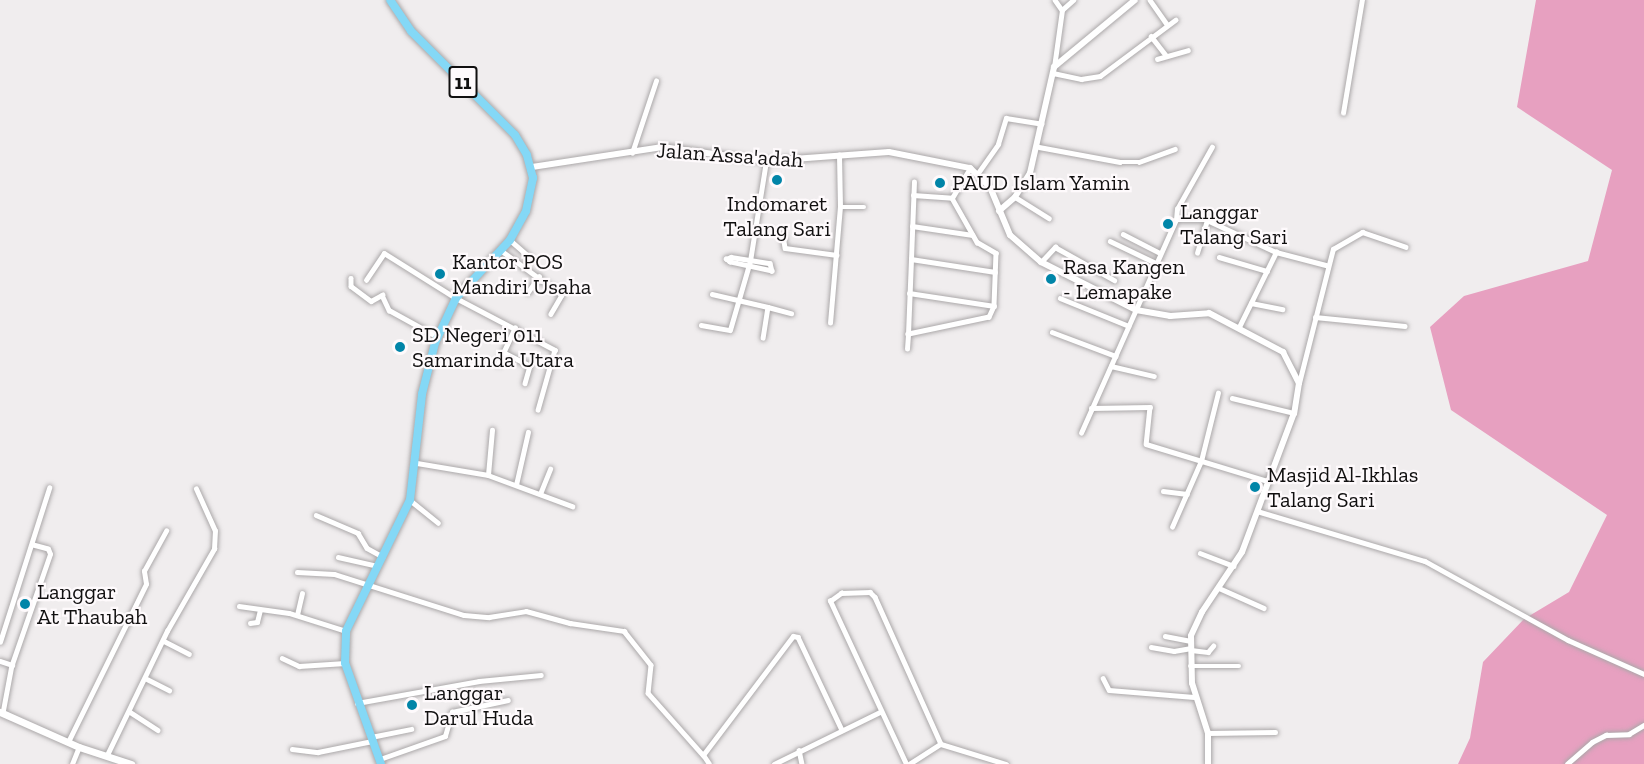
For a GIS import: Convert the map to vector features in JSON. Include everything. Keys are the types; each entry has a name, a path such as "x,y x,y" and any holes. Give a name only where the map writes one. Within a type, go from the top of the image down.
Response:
{"highway":[{"name":"11","path":"390,0 416,37 515,135 532,167"},
{"path":"380,762 357,703 345,663 346,631 410,500 417,463 422,394 438,337 456,298 510,240 530,201 532,167"}],"main road":[{"path":"2,712 79,747 131,764"}],"street":[{"path":"1055,0 1062,10"},
{"path":"999,211 1015,197 1026,182 1038,147 1054,70 1062,10 1073,0"},
{"path":"1054,70 1135,0"},
{"path":"1150,0 1167,24"},
{"path":"1343,113 1362,0"},
{"path":"1054,70 1095,78 1110,70 1151,36 1175,20"},
{"path":"1151,36 1166,55"},
{"path":"1157,59 1188,50"},
{"path":"632,153 656,81"},
{"path":"978,173 998,144 1006,118 1042,124"},
{"name":"Jalan Assa'adah","path":"532,167 662,147 766,161 817,160 839,155 889,152 970,168 978,173 1010,235 1041,262 1136,310 1170,316 1207,312 1239,327 1283,352 1299,383"},
{"path":"1038,147 1120,162 1139,162 1175,149"},
{"path":"1081,434 1176,220 1178,209 1212,147"},
{"path":"830,323 840,207 839,155"},
{"path":"701,325 729,331 750,261 766,161"},
{"path":"952,198 970,168"},
{"path":"907,349 914,182"},
{"path":"913,195 952,198"},
{"path":"1015,197 1049,218"},
{"path":"952,198 972,236"},
{"path":"840,207 864,207"},
{"path":"1176,220 1207,220 1276,252 1326,265"},
{"path":"1197,253 1207,220"},
{"path":"908,334 987,318 994,306 996,253 972,236 912,226"},
{"path":"1208,764 1208,732 1194,697 1190,666 1191,646 1198,619 1234,566 1294,413 1326,265 1333,248 1360,233 1406,247"},
{"path":"1123,234 1160,253"},
{"path":"783,235 785,248 837,255"},
{"path":"510,240 531,258"},
{"path":"1110,241 1156,263"},
{"path":"1041,262 1055,247 1114,280"},
{"path":"502,251 570,300"},
{"path":"1239,327 1276,252"},
{"path":"366,280 383,253 456,298 556,352 538,410"},
{"path":"1219,257 1267,271"},
{"path":"726,259 750,261 770,263 773,269 769,273 726,259"},
{"path":"910,259 995,272"},
{"path":"528,292 539,276"},
{"path":"351,278 351,286 371,301 382,295 388,310 438,337"},
{"path":"909,293 994,306"},
{"path":"712,294 791,313"},
{"path":"551,314 562,295"},
{"path":"1060,298 1129,326"},
{"path":"1251,303 1282,309"},
{"path":"763,338 768,307"},
{"path":"1316,317 1406,326"},
{"path":"498,364 515,328"},
{"path":"1052,332 1116,356"},
{"path":"503,352 529,364 525,383"},
{"path":"1111,366 1154,376"},
{"path":"1172,527 1201,461 1218,393"},
{"path":"1232,398 1294,413"},
{"path":"1091,408 1150,407 1152,414 1144,442 1268,481"},
{"path":"488,475 492,430"},
{"path":"516,485 528,432"},
{"path":"417,463 488,475 572,506"},
{"path":"540,494 550,469"},
{"path":"0,642 33,545 49,488"},
{"path":"107,755 164,641 210,559 215,542 212,521 196,489"},
{"path":"1162,491 1187,494"},
{"path":"410,500 438,524"},
{"path":"1257,512 1425,561 1568,640 1644,674"},
{"path":"316,514 358,533 367,548 383,557"},
{"path":"68,742 146,584 144,571 166,531"},
{"path":"2,712 12,664 50,554 48,549 33,545"},
{"path":"1200,553 1234,566"},
{"path":"338,557 378,566"},
{"path":"297,572 314,570 369,584 464,615 489,617 526,611 570,623 624,631 651,666 648,693 704,755 709,764"},
{"path":"1219,588 1264,608"},
{"path":"941,744 875,597 870,592 841,593 830,601 880,712 908,764 941,744 1006,764"},
{"path":"297,615 302,594"},
{"path":"239,606 297,615 346,631"},
{"path":"250,623 257,622 260,610"},
{"path":"704,755 793,636 798,637 842,730"},
{"path":"1165,636 1208,652 1213,646"},
{"path":"164,641 189,654"},
{"path":"1151,647 1174,651 1191,646"},
{"path":"282,658 299,666 345,663"},
{"path":"0,661 12,664"},
{"path":"1190,666 1239,666"},
{"path":"357,703 479,681 541,675"},
{"path":"1103,678 1109,690 1194,697"},
{"path":"147,679 169,690"},
{"path":"380,762 445,736 452,712 508,700"},
{"path":"130,712 158,730"},
{"path":"774,764 880,712"},
{"path":"1567,764 1592,742 1606,735 1629,734 1644,725"},
{"path":"292,749 323,752 411,729"},
{"path":"1208,732 1275,732"},
{"path":"72,764 79,747"},
{"path":"799,750 802,764"}],"shaded area":[{"path":"1536,0 1644,0 1644,764 1458,764 1470,738 1483,662 1524,619 1569,592 1607,515 1451,410 1430,327 1464,296 1588,261 1612,170 1517,107"}],"place":[{"name":"Indomaret Talang Sari","path":"777,180"},
{"name":"PAUD Islam Yamin","path":"940,183"},
{"name":"Langgar Talang Sari","path":"1168,224"},
{"name":"Kantor POS Mandiri Usaha","path":"440,274"},
{"name":"Rasa Kangen - Lemapake","path":"1051,279"},
{"name":"SD Negeri 011 Samarinda Utara","path":"400,347"},
{"name":"Masjid Al-Ikhlas Talang Sari","path":"1255,487"},
{"name":"Langgar At Thaubah","path":"25,604"},
{"name":"Langgar Darul Huda","path":"412,705"}]}
